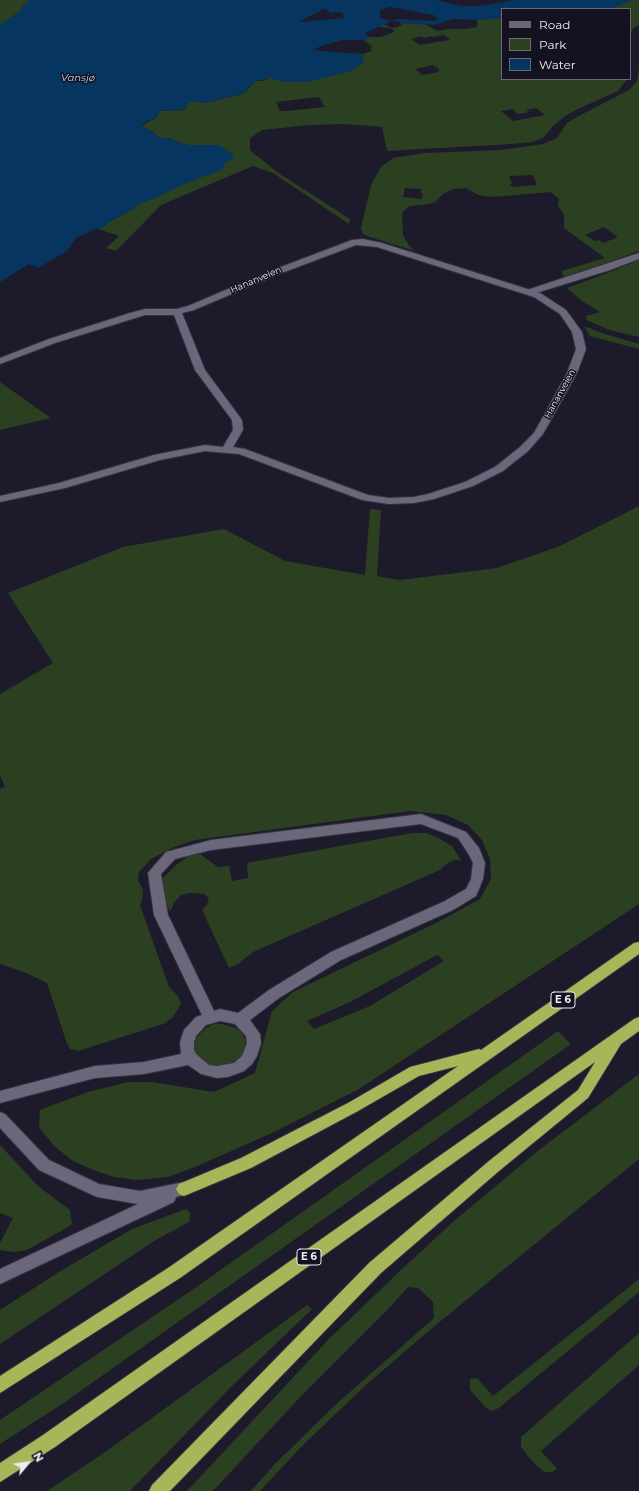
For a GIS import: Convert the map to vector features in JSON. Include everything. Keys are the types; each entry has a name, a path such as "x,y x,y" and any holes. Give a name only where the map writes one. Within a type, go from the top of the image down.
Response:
{"highway":[{"name":"E 6","path":"0,1385 174,1273 639,947"},
{"name":"E 6","path":"0,1473 49,1441 639,1023"},
{"name":"E 6","path":"158,1491 375,1268 494,1166 583,1094 616,1038"},
{"name":"E 6","path":"184,1189 246,1163 354,1107 415,1071 486,1054"}],"street":[{"name":"Hananveien","path":"0,361 52,341 133,315 145,312 177,312 191,308 312,257 355,242 379,245 530,292 563,312 577,332 581,349 572,373 538,434 524,449 499,469 469,484 447,492 414,500 389,501 366,498 241,451 204,448 158,457 61,486 0,499"},
{"path":"530,292 607,268 639,256"},
{"path":"177,312 200,370 237,420 238,430 227,449"},
{"path":"210,1017 161,915 154,873 171,855 211,845 396,821 421,820 441,826 462,836 474,851 479,863 477,879 471,892 448,906 336,956 274,994 240,1020"},
{"path":"220,1015 230,1016 240,1020 248,1026 253,1034 253,1047 247,1060 239,1066 218,1072 206,1070 191,1058 187,1051 189,1034 201,1021 220,1015"},
{"path":"0,1097 95,1072 144,1068 191,1058"},
{"path":"0,1118 44,1165 96,1190 140,1198 184,1189"},
{"path":"3,1274 184,1189"}],"green space":[{"path":"0,0 31,0 22,7 21,11 0,25"},
{"path":"603,0 639,0 639,25 631,32 631,8 600,8"},
{"path":"501,18 501,80 626,80 618,91 565,116 554,125 543,138 532,142 387,151 382,127 344,124 309,125 262,130 250,138 250,150 277,172 350,219 349,224 273,173 253,166 161,205 116,251 106,248 119,236 98,229 137,207 135,206 140,203 155,198 223,149 219,145 187,145 168,138 159,138 152,131 141,126 157,117 159,111 183,110 187,108 187,104 192,101 206,103 242,94 255,81 269,79 266,76 268,75 280,80 328,52 363,54 371,51 372,46 363,40 370,38 369,37 381,37 394,32 394,30 389,28 378,27 384,24 391,28 402,25 400,23 424,24 438,31 477,27 477,19","holes":["444,35 450,40 420,45 411,39 422,36 424,38","433,65 440,70 438,70 439,72 421,75 416,69","319,97 325,107 280,111 276,102","536,108 545,115 513,121 501,111 512,109 518,114 529,112 526,110"]},
{"path":"639,67 639,251 564,277 561,271 605,258 564,228 564,215 558,206 559,199 551,192 493,197 478,195 466,188 453,189 443,194 435,202 409,206 402,213 403,235 410,247 415,251 363,234 361,228 371,185 381,167 393,158 425,153 501,150 543,144 557,138 567,123 629,90 637,81","holes":["533,175 537,185 514,187 510,184 512,184 509,176","405,188 421,189 421,193 423,194 421,199 403,197","604,227 618,237 603,243 599,240 595,241 585,235"]},
{"path":"639,260 639,337 609,330 587,320 586,316 600,312 582,301 567,288"},
{"path":"584,326 639,344 639,349 590,336"},
{"path":"0,382 51,418 0,430"},
{"path":"639,506 639,904 359,1089 274,1132 195,1167 168,1177 137,1180 114,1177 73,1161 54,1146 39,1127 40,1110 88,1092 128,1082 152,1082 214,1092 255,1073 272,1011 293,992 438,922 480,899 491,879 490,859 482,840 468,825 446,815 410,811 195,840 174,847 151,859 139,872 138,880 143,890 140,905 169,987 178,996 181,1003 178,1009 172,1018 163,1024 78,1051 70,1049 47,983 24,972 0,964 0,789 5,787 0,775 0,694 53,663 8,593 123,547 224,529 285,561 365,575 370,509 381,510 377,576 400,580 497,568 560,546","holes":["437,955 444,961 370,1006 314,1029 307,1021 350,1002"]},
{"path":"412,833 427,833 438,838 452,846 461,860 454,860 440,870 253,952 238,964 229,968 202,910 207,905 209,898 204,894 190,893 181,895 174,903 170,912 163,893 162,879 176,865 189,856 200,854 218,867 229,866 232,881 248,878 247,863"},
{"path":"214,1024 223,1024 238,1029 243,1034 246,1041 243,1055 238,1061 230,1065 213,1067 205,1064 195,1053 195,1039 206,1028"},
{"path":"558,1031 571,1044 65,1402 0,1444 0,1420 195,1288"},
{"path":"639,1074 639,1159 437,1324 367,1384 301,1447 260,1491 251,1491 273,1466 333,1407 434,1318 433,1302 418,1288 408,1287 302,1395 213,1491 187,1491 329,1339 454,1221 539,1150"},
{"path":"0,1145 38,1186 70,1210 72,1223 70,1226 27,1250 14,1252 0,1250 0,1243 13,1218 0,1213"},
{"path":"186,1209 190,1213 189,1222 154,1241 0,1344 0,1310 59,1272 132,1229"},
{"path":"639,1279 639,1292 499,1408 492,1411 486,1408 470,1390 470,1379 477,1378 493,1396"},
{"path":"307,1305 312,1309 233,1385 130,1491 47,1491 108,1450"},
{"path":"639,1333 639,1365 541,1451 557,1469 552,1472 544,1472 531,1460 521,1447 521,1437"}],"water":[{"name":"Vansjø","path":"31,0 436,0 462,6 479,6 515,0 632,0 612,8 501,8 501,18 481,20 453,19 434,25 410,24 393,21 397,19 434,21 438,19 433,15 390,7 382,9 380,10 380,17 389,20 390,22 365,33 370,38 363,40 343,40 321,46 313,50 366,55 362,58 364,62 351,71 307,82 286,82 273,79 268,75 266,76 269,79 255,81 247,89 247,92 206,103 192,101 187,104 186,109 159,111 157,117 142,124 141,126 152,131 159,138 168,138 187,145 219,145 232,154 234,158 225,163 222,169 217,172 196,179 155,198 140,203 136,205 137,207 109,222 102,228 95,229 76,238 67,251 38,268 29,264 0,282 0,25 20,11 22,7","holes":["324,9 328,10 330,13 340,12 343,14 344,18 299,22"]}]}
